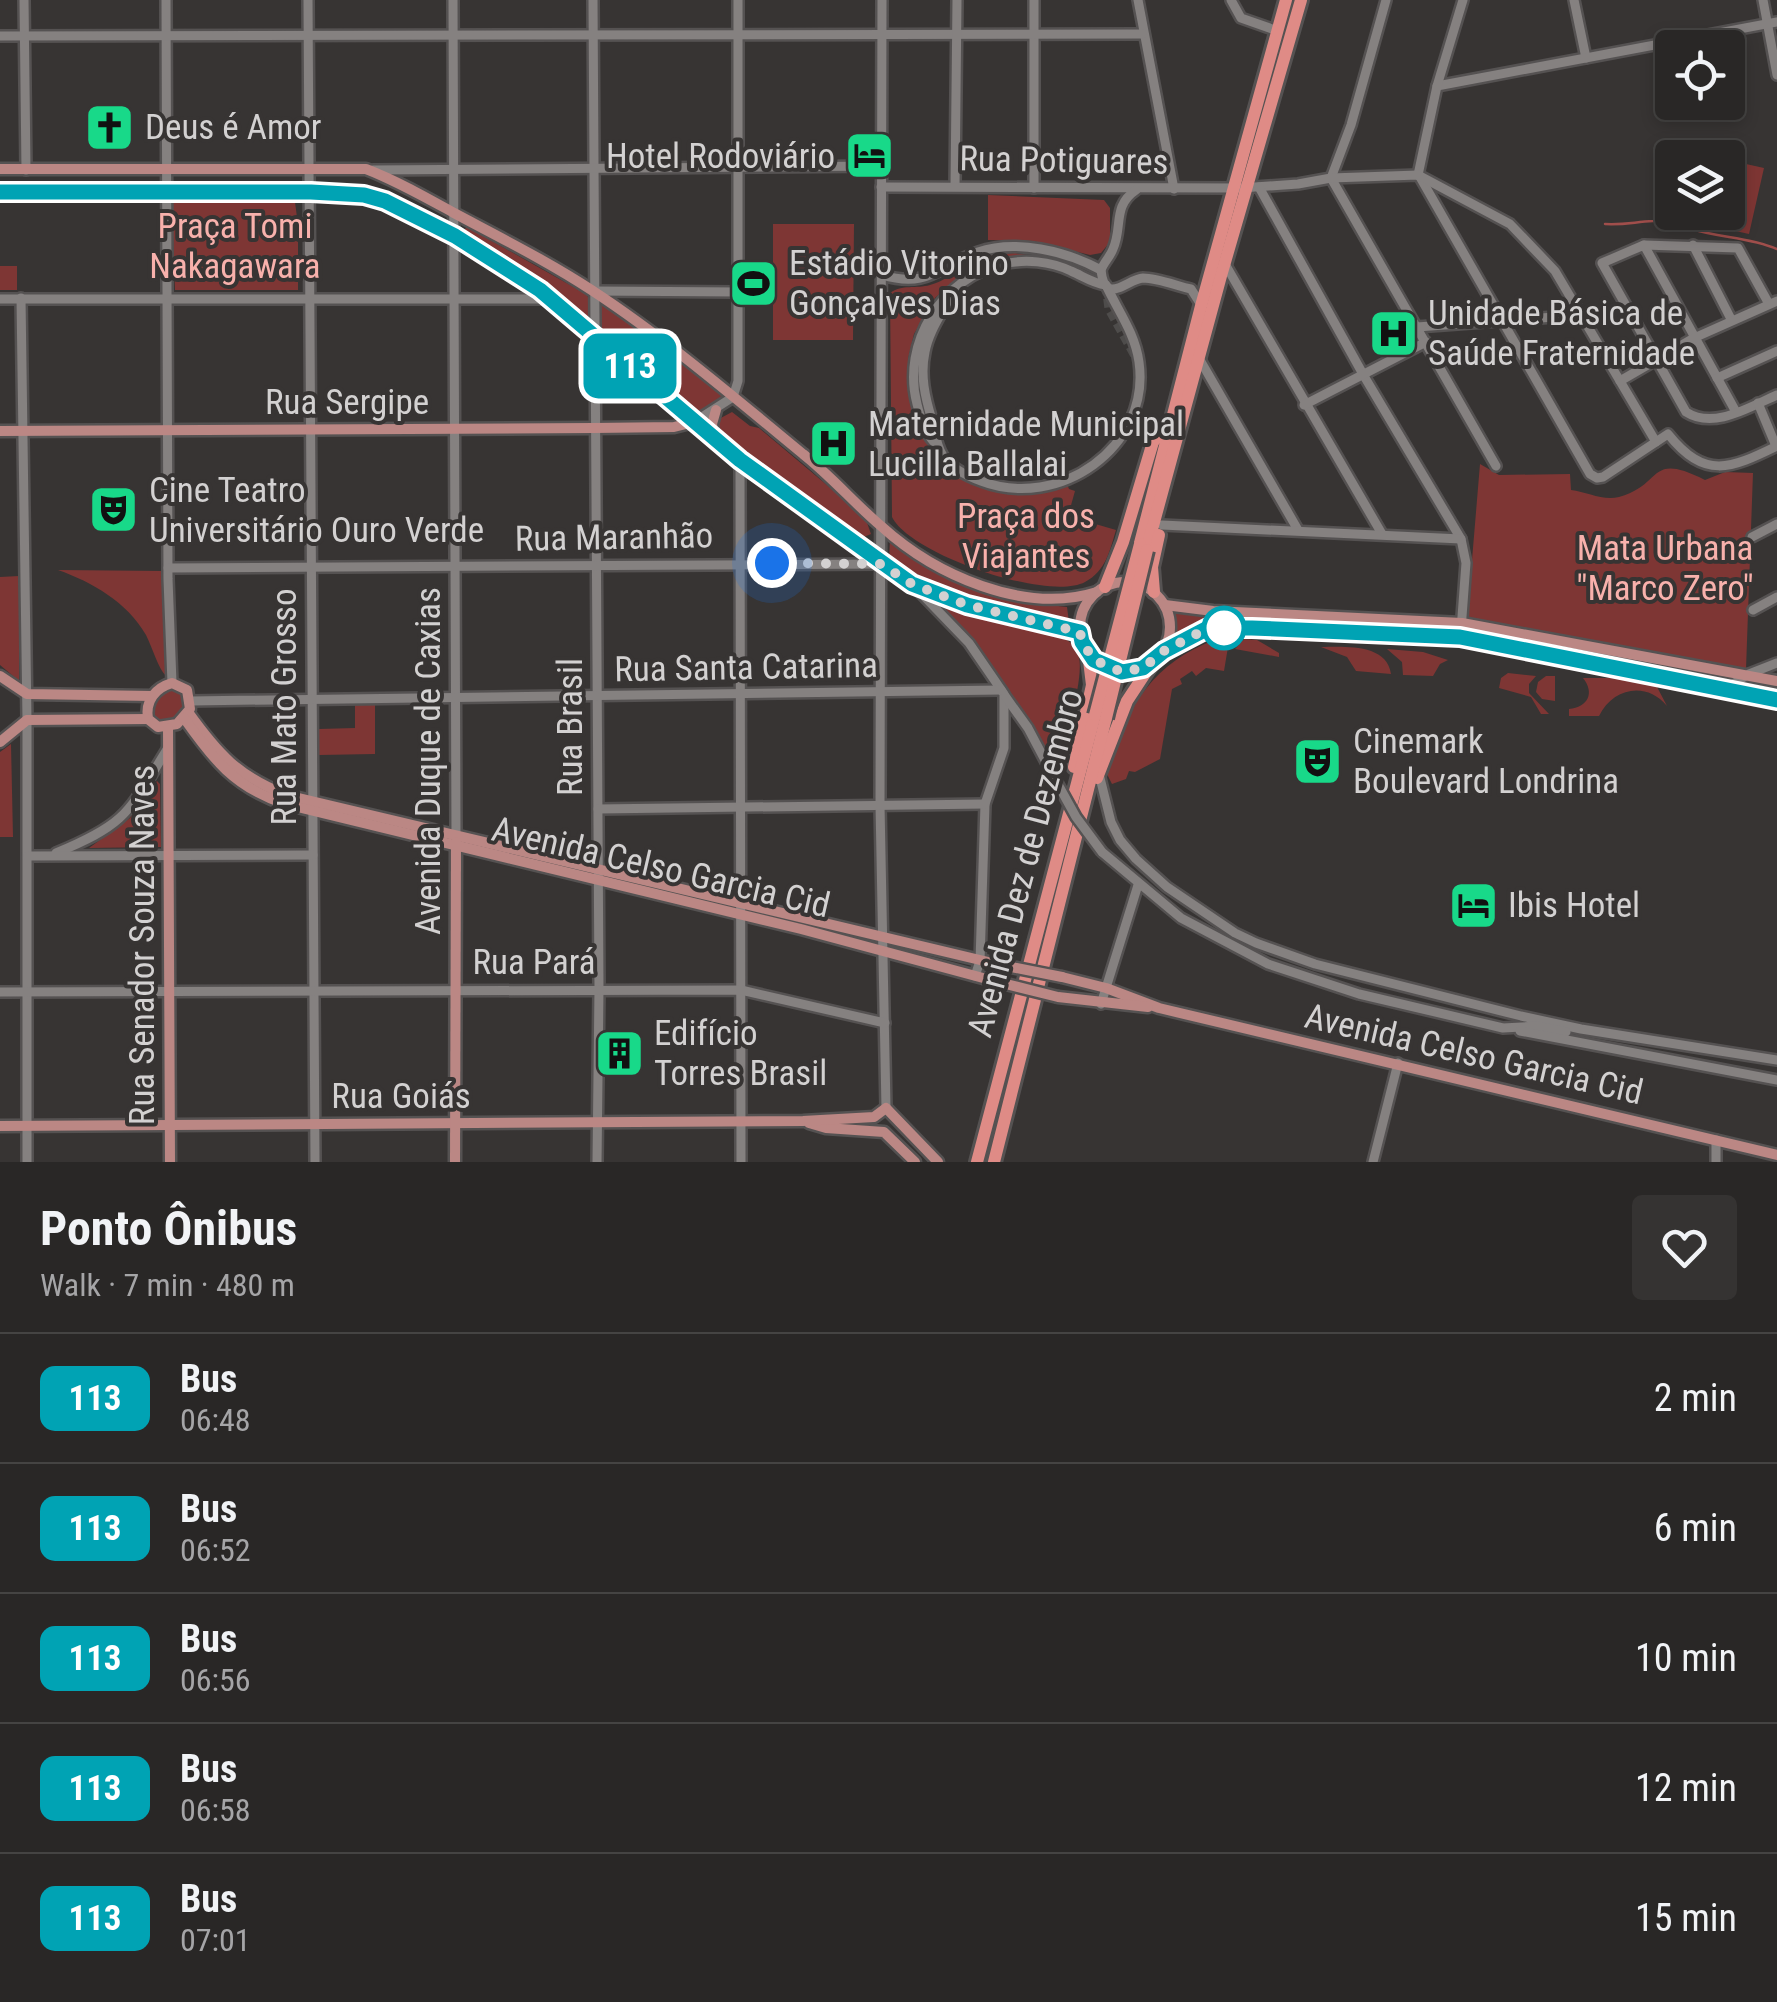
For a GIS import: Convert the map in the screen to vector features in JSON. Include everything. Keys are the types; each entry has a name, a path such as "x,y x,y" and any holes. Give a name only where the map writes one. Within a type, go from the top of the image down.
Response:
{"highway":[{"name":"Avenida Dez de Dezembro","path":"976,1162 1101,716 1176,424 1200,306 1246,188 1286,0"},
{"name":"Avenida Dez de Dezembro","path":"1176,424 1200,360 1224,264 1302,0"},
{"path":"1101,589 1128,528 1152,442 1176,424 1181,453 1153,560 1154,592"},
{"path":"1077,804 1077,748 1092,685 1088,652"},
{"path":"1077,804 1099,774 1122,711 1152,663"},
{"name":"Avenida Dez de Dezembro","path":"994,1162 1077,804"}],"main road":[{"path":"0,170 366,169 391,178 594,292 733,397 911,550 954,573 1014,595 1072,600 1125,582 1154,592 1165,606 1170,633 1164,651"},
{"path":"0,192 311,192 364,195 385,201 455,236 552,298 740,460 912,584 967,605 1080,632"},
{"path":"714,439 712,424 716,410"},
{"name":"Rua Sergipe","path":"0,432 674,427 694,422"},
{"path":"1101,589 1083,610 1080,632 1088,652 1112,670 1133,671 1152,663 1164,651 1208,628 1460,637 1777,700"},
{"path":"1165,606 1462,623 1777,681"},
{"path":"0,676 27,694 152,696 172,683 187,690 187,710 168,728 158,727 148,719 27,720 0,742"},
{"path":"51,694 45,707 54,720"},
{"path":"148,719 152,696"},
{"name":"Avenida Celso Garcia Cid","path":"187,710 209,754 234,778 272,800 312,806 883,943 1075,980 1159,1008 1777,1155"},
{"name":"Rua Senador Souza Naves","path":"168,728 170,1162"},
{"name":"Avenida Duque de Caxias","path":"455,1162 456,842"},
{"name":"Avenida Celso Garcia Cid","path":"883,943 998,982 1101,1004 1159,1008"},
{"path":"1062,997 1074,994 1078,988 1075,980"},
{"path":"886,1108 938,1162"},
{"name":"Rua Goiás","path":"0,1126 803,1121 874,1117 886,1108"},
{"name":"Rua Goiás","path":"803,1121 826,1128 884,1132 916,1162"}],"street":[{"path":"24,0 26,170"},
{"path":"166,0 172,683"},
{"name":"Rua Mato Grosso","path":"308,0 315,1162"},
{"name":"Avenida Duque de Caxias","path":"453,0 456,842"},
{"name":"Rua Brasil","path":"593,0 600,988 597,1162"},
{"path":"694,422 733,397 738,381 738,0"},
{"path":"882,0 880,806 886,1108"},
{"path":"955,186 956,0"},
{"path":"1034,0 1034,188"},
{"path":"1138,0 1174,188"},
{"path":"1230,0 1241,18 1278,32"},
{"path":"1386,0 1351,125 1331,178 1496,466"},
{"path":"1463,0 1437,86 1418,175 1590,474 1603,476 1668,434 1694,462 1732,466 1776,446 1758,403"},
{"path":"1574,0 1586,58"},
{"path":"1763,0 1772,23 1777,75"},
{"path":"1437,86 1772,23"},
{"path":"0,36 1142,34"},
{"path":"366,169 881,166"},
{"path":"1418,175 1510,224 1555,271 1656,442"},
{"name":"Rua Potiguares","path":"881,187 1246,188 1331,178 1418,175"},
{"path":"1100,270 1113,249 1120,207 1126,196 1139,188"},
{"path":"1246,188 1461,538 1466,563 1460,637"},
{"path":"1620,381 1656,360 1694,338 1773,302 1738,248 1644,245 1602,263 1656,360 1686,412 1699,420 1720,418 1777,395"},
{"path":"1644,245 1736,412"},
{"path":"1693,245 1731,319"},
{"path":"882,275 922,280 967,256 1004,246 1050,252 1100,270 1106,285 1132,335 1140,376 1135,411 1108,454 1071,479 1021,490 993,486 971,477 948,462 937,445 926,397 924,362 930,335 954,290 974,274 1012,262 1059,266 1094,283 1106,285 1120,289 1143,278 1191,290 1197,294 1200,306"},
{"path":"1224,264 1382,534"},
{"path":"594,292 739,292"},
{"path":"21,298 28,1162"},
{"path":"0,299 552,298"},
{"path":"1417,327 1580,314"},
{"path":"1304,405 1426,342"},
{"path":"1717,378 1777,351"},
{"path":"1200,360 1298,530"},
{"path":"740,460 742,1162"},
{"path":"1752,537 1777,524"},
{"path":"1162,525 1461,538"},
{"name":"Rua Maranhão","path":"168,568 881,564"},
{"path":"912,584 969,643 1028,728 1076,818 1102,852 1180,918 1268,964 1360,994 1503,1028 1777,1080"},
{"path":"1752,610 1777,597"},
{"path":"1724,690 1748,674 1777,663"},
{"path":"975,976 980,961 985,804 1004,748 1003,692"},
{"name":"Rua Santa Catarina","path":"187,710 312,698 1003,692"},
{"path":"48,856 114,824 134,804 168,747"},
{"path":"1099,774 1110,822 1128,850 1157,879 1235,933 1315,964 1581,1029 1777,1060"},
{"path":"598,810 985,804"},
{"path":"28,856 313,855"},
{"path":"1101,1004 1138,885"},
{"name":"Rua Pará","path":"0,992 741,990 885,1023"},
{"path":"1503,1028 1538,1026 1576,1034 1581,1029"},
{"path":"1373,1162 1398,1063"},
{"path":"1716,1140 1716,1162"}],"green space":[{"path":"1745,164 1764,168 1749,234 1731,230 1745,230"},
{"path":"988,195 1104,200 1110,208 1110,242 1101,253 1090,255 1033,241 988,240"},
{"name":"Praça Tomi Nakagawara","path":"173,202 295,202 298,290 175,290 172,208"},
{"path":"773,224 854,224 853,340 773,340"},
{"path":"467,227 586,294 590,300 589,320 585,321 497,255 464,237 462,232"},
{"name":"Praça dos Viajantes","path":"1027,255 982,266 955,280 935,298 914,334 908,359 910,396 920,426 966,476 1043,490 1067,484 1075,491 1068,516 1116,530 1098,572 1085,582 1067,586 1012,580 981,571 925,546 892,517 890,293 935,283 984,258"},
{"path":"0,266 17,266 17,290 0,290"},
{"path":"601,301 726,398 696,416 601,336"},
{"path":"732,412 759,428 865,517 871,534 859,539 718,434 717,420"},
{"name":"Mata Urbana \"Marco Zero\"","path":"1480,464 1499,475 1570,474 1571,490 1607,498 1633,492 1664,469 1705,480 1725,472 1753,473 1746,669 1467,620"},
{"path":"890,540 974,586 1016,599 1067,607 1069,622 954,594 889,559"},
{"path":"58,570 164,571 166,676 146,635 119,603 96,587"},
{"path":"19,576 19,681 0,665 0,577"},
{"path":"938,602 1035,626 1069,641 1077,650 1077,690 1055,765 964,629"},
{"path":"1175,613 1205,616 1208,617 1176,641"},
{"path":"1276,619 1453,627 1454,629 1274,623"},
{"path":"1244,639 1257,640 1279,653 1279,657 1235,649"},
{"path":"1215,640 1229,641 1224,671 1206,668 1196,676 1192,671 1180,679 1182,684 1172,689 1160,759 1135,772 1129,771 1126,779 1112,784 1107,774 1114,751 1143,692 1174,662"},
{"path":"1321,647 1373,652 1388,664 1391,674 1356,671 1347,657"},
{"path":"1387,649 1423,652 1448,660 1440,664 1433,676 1403,675 1402,662"},
{"path":"1508,673 1536,676 1529,684 1529,693 1549,714 1541,714 1531,697 1499,688 1501,678"},
{"path":"1555,676 1555,701 1542,699 1536,692 1538,682"},
{"path":"1583,678 1625,678 1656,685 1667,706 1649,693 1630,691 1613,699 1599,716 1569,716 1569,709 1588,698 1589,689"},
{"path":"172,686 184,692 184,708 178,716 162,723 153,718 152,702"},
{"path":"355,704 375,704 375,754 319,755 319,729 355,728"},
{"path":"11,744 13,837 0,837 0,752"},
{"path":"157,781 161,847 89,848 130,818"}],"waterway":[{"path":"1605,224 1663,221 1777,249"}],"tunnel":[{"path":"1106,285 1109,309 1139,363"}],"bus line":[{"name":"113","path":"0,192 311,192 364,195 385,201 516,272 740,460 912,584 967,605 1080,632 1094,660 1112,670 1143,668 1164,651 1208,628 1413,633 1460,637 1777,700"}],"place":[{"name":"Deus é Amor","path":"110,127"},
{"name":"Hotel Rodoviário","path":"870,156"},
{"name":"Estádio Vitorino Gonçalves Dias","path":"754,283"},
{"name":"Unidade Básica de Saúde Fraternidade","path":"1393,333"},
{"name":"Maternidade Municipal Lucilla Ballalai","path":"833,444"},
{"name":"Cine Teatro Universitário Ouro Verde","path":"114,510"},
{"name":"Cinemark Boulevard Londrina","path":"1318,761"},
{"name":"Ibis Hotel","path":"1473,905"},
{"name":"Edifício Torres Brasil","path":"619,1053"}],"route":[{"path":"772,563 881,564 912,584 967,605 1080,632 1094,660 1122,672 1143,668 1164,651 1208,628 1240,627 1224,628"}]}
